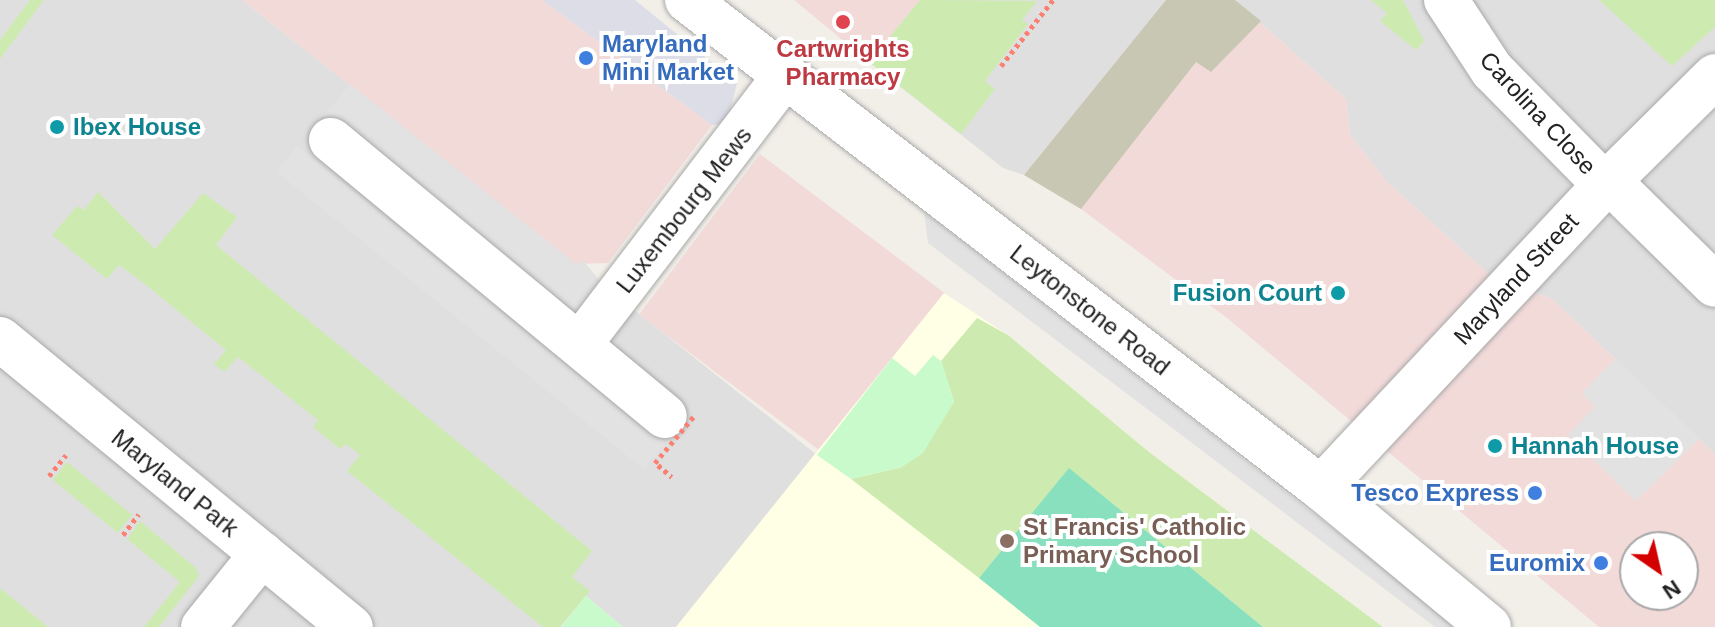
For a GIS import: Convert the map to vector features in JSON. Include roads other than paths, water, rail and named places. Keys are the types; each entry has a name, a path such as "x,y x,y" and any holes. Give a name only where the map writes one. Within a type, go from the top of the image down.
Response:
{"street":[{"name":"Leytonstone Road","path":"687,0 1321,488 1489,627"},
{"name":"Carolina Close","path":"1446,0 1492,70 1715,285"},
{"name":"Luxembourg Mews","path":"580,344 786,75"},
{"name":"Maryland Street","path":"1321,488 1607,183 1715,76"},
{"path":"331,140 580,344 680,416"},
{"name":"Maryland Park","path":"1,343 351,627"},
{"path":"203,627 262,554"}],"place":[{"name":"Cartwrights Pharmacy","path":"843,22"},
{"name":"Maryland Mini Market","path":"586,58"},
{"name":"Ibex House","path":"57,127"},
{"name":"Fusion Court","path":"1338,293"},
{"name":"Hannah House","path":"1495,446"},
{"name":"Tesco Express","path":"1535,493"},
{"name":"St Francis' Catholic Primary School","path":"1007,541"},
{"name":"Euromix","path":"1601,563"}]}
